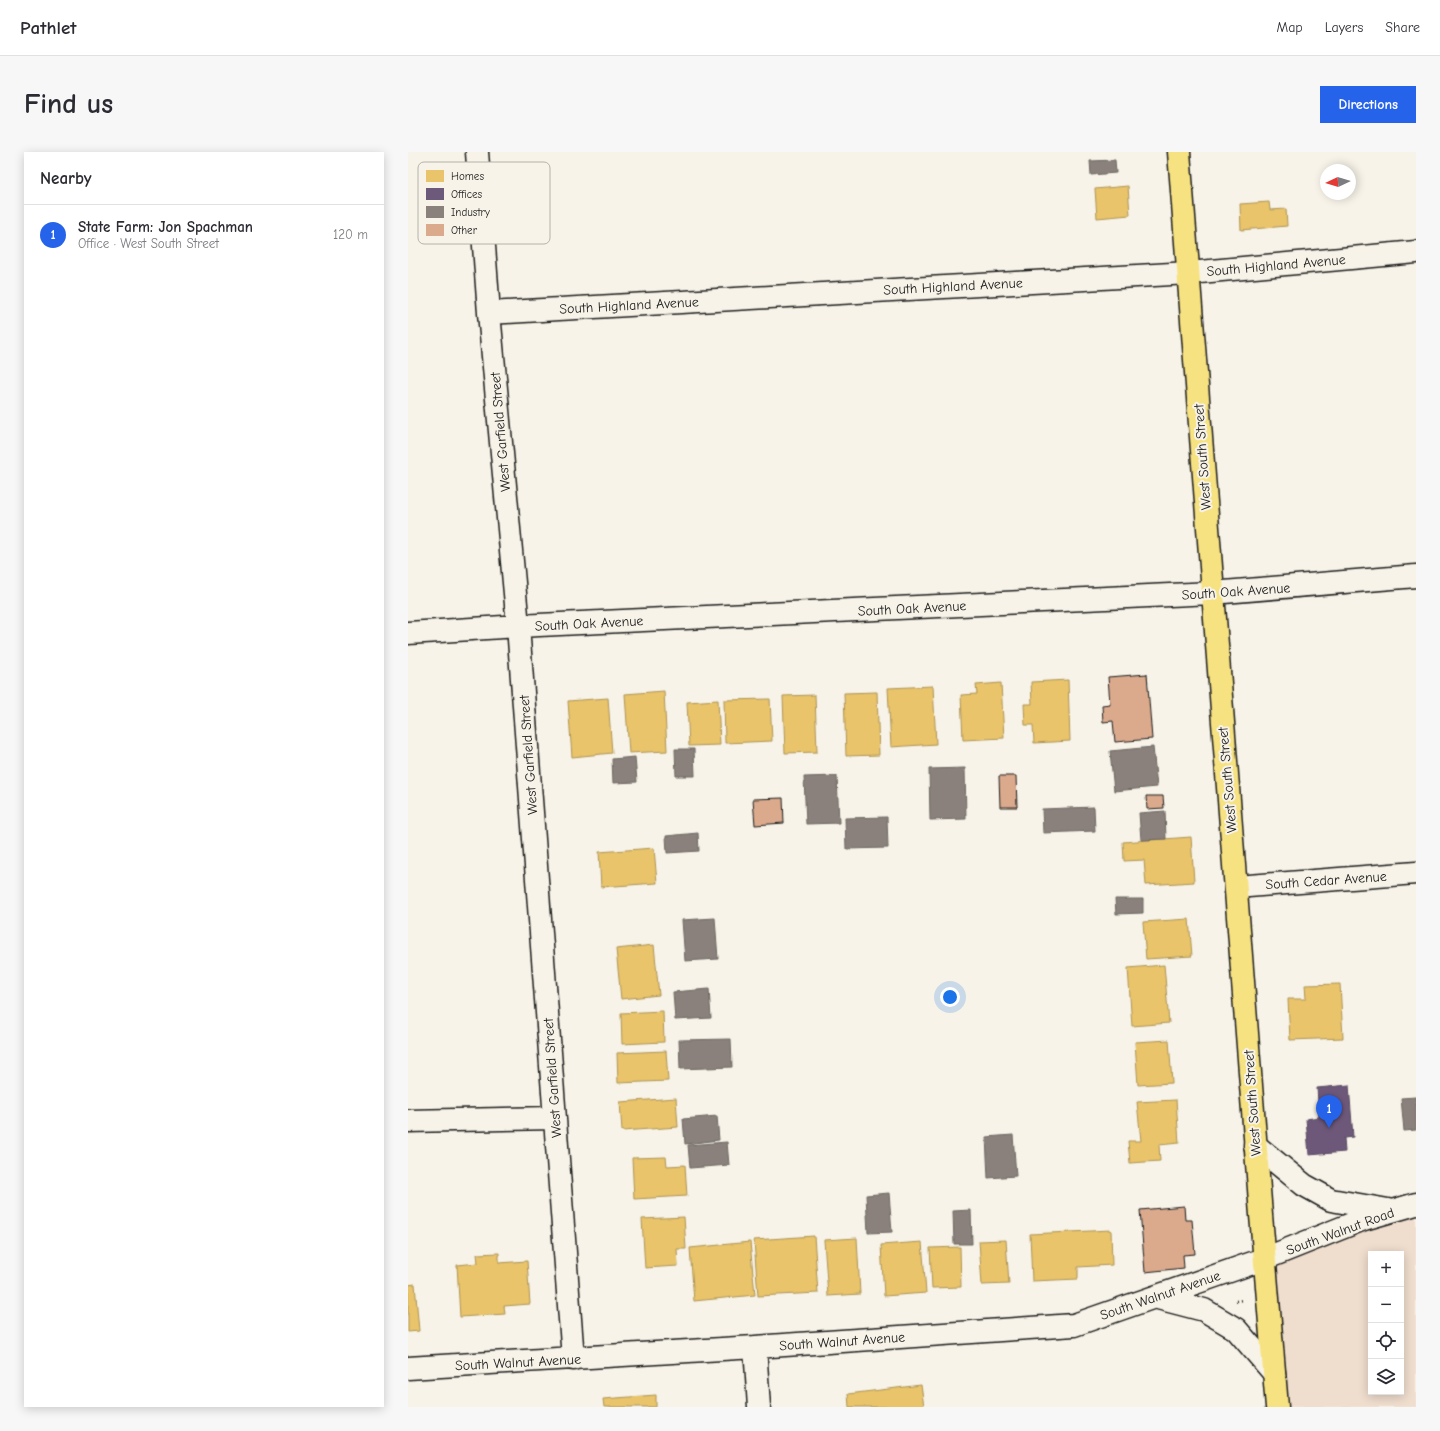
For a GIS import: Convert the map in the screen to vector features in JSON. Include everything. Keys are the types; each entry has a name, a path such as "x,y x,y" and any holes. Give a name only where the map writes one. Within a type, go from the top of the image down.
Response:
{"main road":[{"name":"West South Street","path":"1179,152 1255,1145 1277,1407"}],"street":[{"name":"West Garfield Street","path":"477,152 478,162"},
{"name":"West Garfield Street","path":"484,244 518,626 573,1359"},
{"name":"South Highland Avenue","path":"489,313 1189,272 1416,252"},
{"name":"South Oak Avenue","path":"408,633 518,626 1212,593 1416,576"},
{"name":"South Cedar Avenue","path":"1236,887 1416,873"},
{"path":"408,1121 555,1118"},
{"path":"1255,1145 1304,1184 1331,1200 1393,1211"},
{"name":"South Walnut Road","path":"1264,1259 1364,1220 1416,1204"},
{"name":"South Walnut Avenue","path":"408,1368 573,1359 1074,1325 1264,1259"},
{"path":"1154,1297 1204,1310 1236,1330 1274,1373"},
{"path":"755,1347 759,1407"}],"shaded area":[{"path":"1416,1206 1416,1407 1279,1407 1269,1261"}],"building: Homes":[{"path":"1128,186 1130,215 1097,218 1095,189"},
{"path":"1269,202 1270,210 1286,209 1287,226 1241,230 1240,204"},
{"path":"1068,680 1070,741 1034,743 1033,725 1025,725 1024,704 1032,704 1031,682"},
{"path":"1001,683 1004,738 963,740 961,695 977,694 976,685"},
{"path":"933,686 936,744 891,747 888,688"},
{"path":"664,691 667,751 629,753 625,694"},
{"path":"877,692 879,755 846,756 844,693"},
{"path":"815,695 817,752 785,753 783,696"},
{"path":"608,698 612,753 572,757 568,701"},
{"path":"770,699 772,741 725,743 724,700"},
{"path":"718,700 720,745 689,746 687,702"},
{"path":"1191,837 1194,882 1146,885 1144,860 1124,861 1123,842"},
{"path":"654,848 657,883 601,887 599,852"},
{"path":"1189,919 1192,956 1146,959 1143,922"},
{"path":"654,945 659,995 621,999 616,949"},
{"path":"1164,965 1169,1023 1132,1026 1128,968"},
{"path":"1340,984 1343,1038 1290,1040 1288,999 1306,999 1305,985"},
{"path":"663,1011 664,1042 622,1044 621,1013"},
{"path":"1169,1040 1172,1083 1138,1085 1135,1042"},
{"path":"666,1051 668,1081 618,1083 617,1053"},
{"path":"676,1098 678,1127 622,1131 620,1102"},
{"path":"1176,1100 1179,1143 1159,1145 1160,1161 1130,1163 1128,1141 1141,1141 1137,1102"},
{"path":"666,1157 667,1166 685,1165 687,1196 634,1199 632,1158"},
{"path":"684,1217 686,1249 677,1249 678,1266 645,1268 642,1219"},
{"path":"1111,1230 1112,1265 1078,1267 1078,1279 1032,1281 1030,1234"},
{"path":"814,1236 818,1293 758,1296 754,1240"},
{"path":"857,1238 860,1294 828,1296 824,1240"},
{"path":"1006,1240 1009,1284 982,1285 979,1241"},
{"path":"750,1242 755,1295 694,1301 690,1248"},
{"path":"922,1242 926,1293 884,1296 881,1245"},
{"path":"960,1247 961,1287 932,1288 930,1248"},
{"path":"499,1253 499,1263 527,1261 530,1304 504,1306 505,1314 460,1317 457,1265 478,1263 477,1254"},
{"path":"415,1284 419,1331 408,1332 408,1285"},
{"path":"921,1385 924,1407 849,1407 848,1394"},
{"path":"656,1395 656,1407 604,1407 603,1399"}],"building: Offices":[{"path":"1349,1085 1353,1137 1344,1138 1345,1152 1309,1155 1306,1119 1319,1117 1317,1088"}],"building: Industry":[{"path":"1115,160 1116,173 1091,175 1090,161"},
{"path":"1153,747 1157,787 1114,791 1110,751"},
{"path":"675,749 694,749 695,776 676,776"},
{"path":"635,757 637,782 613,783 612,759"},
{"path":"965,768 966,819 930,820 929,769"},
{"path":"837,776 839,823 806,824 804,777"},
{"path":"1094,807 1095,831 1043,833 1042,809"},
{"path":"1165,811 1166,839 1141,840 1139,813"},
{"path":"887,817 888,848 846,849 845,818"},
{"path":"698,833 699,851 667,853 666,836"},
{"path":"1115,899 1143,899 1143,913 1116,914"},
{"path":"715,918 718,959 685,961 682,920"},
{"path":"709,989 711,1018 675,1020 673,992"},
{"path":"731,1039 732,1067 680,1069 679,1040"},
{"path":"1416,1097 1416,1130 1404,1131 1401,1098"},
{"path":"717,1116 719,1140 685,1144 683,1119"},
{"path":"1013,1135 1016,1176 988,1178 986,1137"},
{"path":"727,1142 729,1165 690,1168 688,1145"},
{"path":"889,1193 892,1232 868,1233 866,1195"},
{"path":"971,1210 972,1244 954,1244 953,1211"}],"building: Other":[{"path":"1147,674 1152,739 1115,742 1113,721 1103,722 1102,705 1110,704 1108,677"},
{"path":"999,776 1016,776 1017,807 1000,807"},
{"path":"1146,796 1163,796 1164,808 1147,809"},
{"path":"783,798 784,823 755,825 753,799"},
{"path":"1184,1206 1185,1220 1192,1220 1195,1254 1183,1255 1184,1268 1145,1272 1140,1210"}],"place":[{"name":"State Farm: Jon Spachman","path":"1329,1128"}]}
